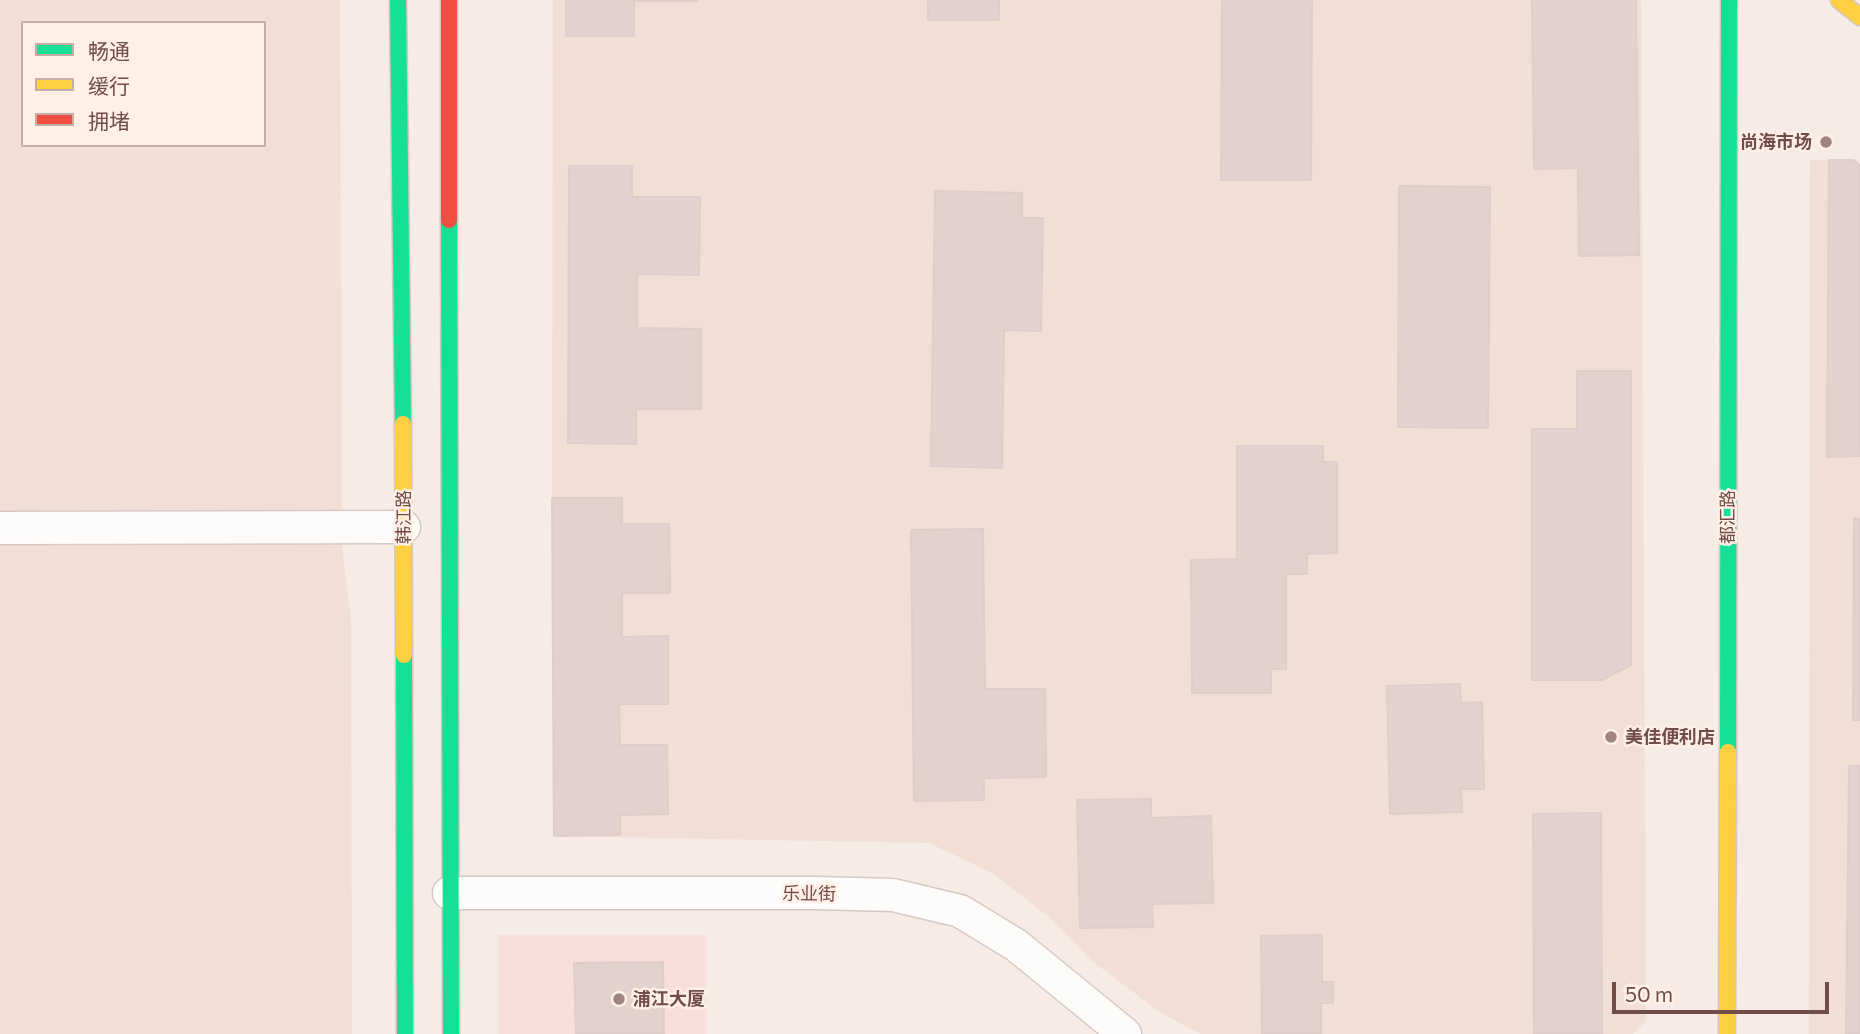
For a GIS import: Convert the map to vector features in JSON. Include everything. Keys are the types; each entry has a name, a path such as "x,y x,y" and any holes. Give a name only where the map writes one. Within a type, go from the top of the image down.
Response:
{"street":[{"name":"韩江路","path":"398,0 404,527 405,1034"},
{"path":"449,0 451,1034"},
{"name":"都汇路","path":"1727,1034 1730,0"},
{"path":"1839,0 1860,17"},
{"path":"0,528 404,527"},
{"name":"乐业街","path":"449,893 893,895 960,911 1016,945 1125,1034"}],"shaded area":[{"path":"0,0 340,0 342,547 351,620 352,1034 0,1034"},
{"path":"553,0 1641,0 1646,1021 1633,1034 1201,1034 1161,1013 1092,961 1049,917 992,873 929,843 554,836"},
{"path":"1810,160 1854,160 1860,166 1860,1034 1809,1034"},
{"path":"498,935 706,935 706,1034 498,1034"}],"building":[{"path":"566,0 698,1 634,1 634,36 566,36"},
{"path":"928,0 999,0 999,20 928,20"},
{"path":"1222,0 1312,0 1311,180 1221,180"},
{"path":"1532,0 1636,0 1639,255 1579,256 1578,168 1534,169"},
{"path":"1829,160 1854,160 1860,166 1860,456 1827,457"},
{"path":"569,166 632,166 632,197 700,197 699,275 637,274 637,328 701,329 701,409 636,409 636,444 568,443"},
{"path":"1399,186 1490,187 1488,428 1398,427"},
{"path":"935,191 1022,193 1022,218 1043,218 1041,331 1004,330 1002,468 931,466"},
{"path":"1577,371 1631,371 1631,665 1602,680 1532,680 1532,429 1577,429"},
{"path":"1237,446 1323,446 1323,462 1337,462 1337,553 1307,554 1307,574 1286,574 1286,669 1271,669 1271,693 1192,693 1191,560 1237,559"},
{"path":"552,498 622,498 622,524 669,524 670,593 622,593 622,637 668,636 668,704 619,704 620,745 667,745 668,814 620,815 620,835 554,836"},
{"path":"1854,518 1860,519 1860,720 1853,720"},
{"path":"983,529 985,689 1045,689 1046,777 984,778 984,800 914,801 911,530"},
{"path":"1460,684 1461,703 1482,702 1484,789 1461,789 1462,812 1390,814 1387,686"},
{"path":"1849,766 1860,766 1860,1034 1846,1034"},
{"path":"1151,799 1151,818 1211,816 1213,903 1152,904 1153,927 1080,928 1077,800"},
{"path":"1601,813 1602,1034 1534,1034 1533,814"},
{"path":"1322,935 1322,982 1333,982 1333,1003 1321,1003 1321,1034 1262,1034 1261,936"},
{"name":"浦江大厦","path":"663,962 664,1034 576,1034 574,963"}],"traffic: fast":[{"path":"398,0 403,424"},
{"path":"1728,752 1729,0"},
{"path":"449,220 451,1034"},
{"path":"404,655 405,1034"}],"traffic: slow":[{"path":"1839,0 1860,17"},
{"path":"403,424 404,655"},
{"path":"1727,1034 1728,752"}],"traffic: jam":[{"path":"449,0 449,220"}],"place":[{"name":"尚海市场","path":"1826,142"},
{"name":"美佳便利店","path":"1611,737"},
{"name":"浦江大厦","path":"619,999"}]}
